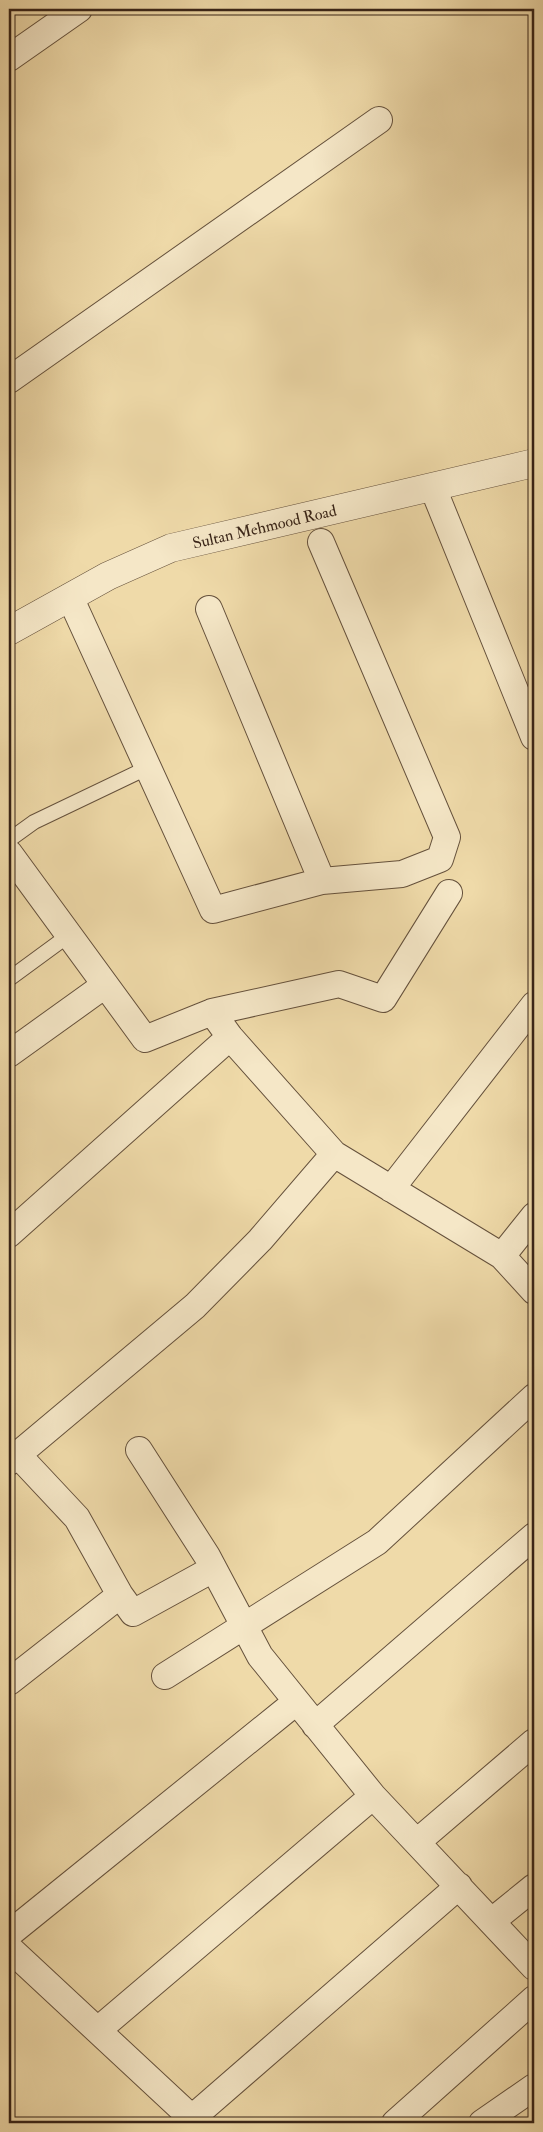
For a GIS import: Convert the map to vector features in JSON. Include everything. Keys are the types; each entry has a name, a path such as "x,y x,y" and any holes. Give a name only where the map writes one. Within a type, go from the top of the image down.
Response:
{"street":[{"path":"9,58 79,9"},
{"path":"9,380 379,120"},
{"name":"Sultan Mehmood Road","path":"9,632 108,576 172,548 534,463"},
{"path":"433,488 534,737"},
{"path":"70,597 213,910 322,881 402,874 440,859 447,837 321,542"},
{"path":"209,609 322,881"},
{"path":"9,854 145,1039 212,1012 340,984 383,999 449,893"},
{"path":"9,1054 105,985"},
{"path":"391,1189 534,1005"},
{"path":"212,1012 230,1037 334,1154 502,1256 534,1291"},
{"path":"9,1234 230,1037"},
{"path":"214,1569 133,1614 120,1595 77,1518 13,1458 195,1306 260,1240 334,1154"},
{"path":"502,1256 534,1216"},
{"path":"165,1676 377,1542 534,1396"},
{"path":"139,1450 214,1569 260,1656 373,1796 534,1967"},
{"path":"315,1725 534,1536"},
{"path":"9,1682 120,1595"},
{"path":"9,1934 296,1702"},
{"path":"417,1842 534,1742"},
{"path":"98,2030 373,1796"},
{"path":"9,1948 195,2121 459,1886"},
{"path":"492,1921 534,1887"},
{"path":"395,2123 534,1999"},
{"path":"482,2123 534,2087"}],"lane":[{"path":"9,840 34,822 149,768"},
{"path":"9,979 68,935"}]}
